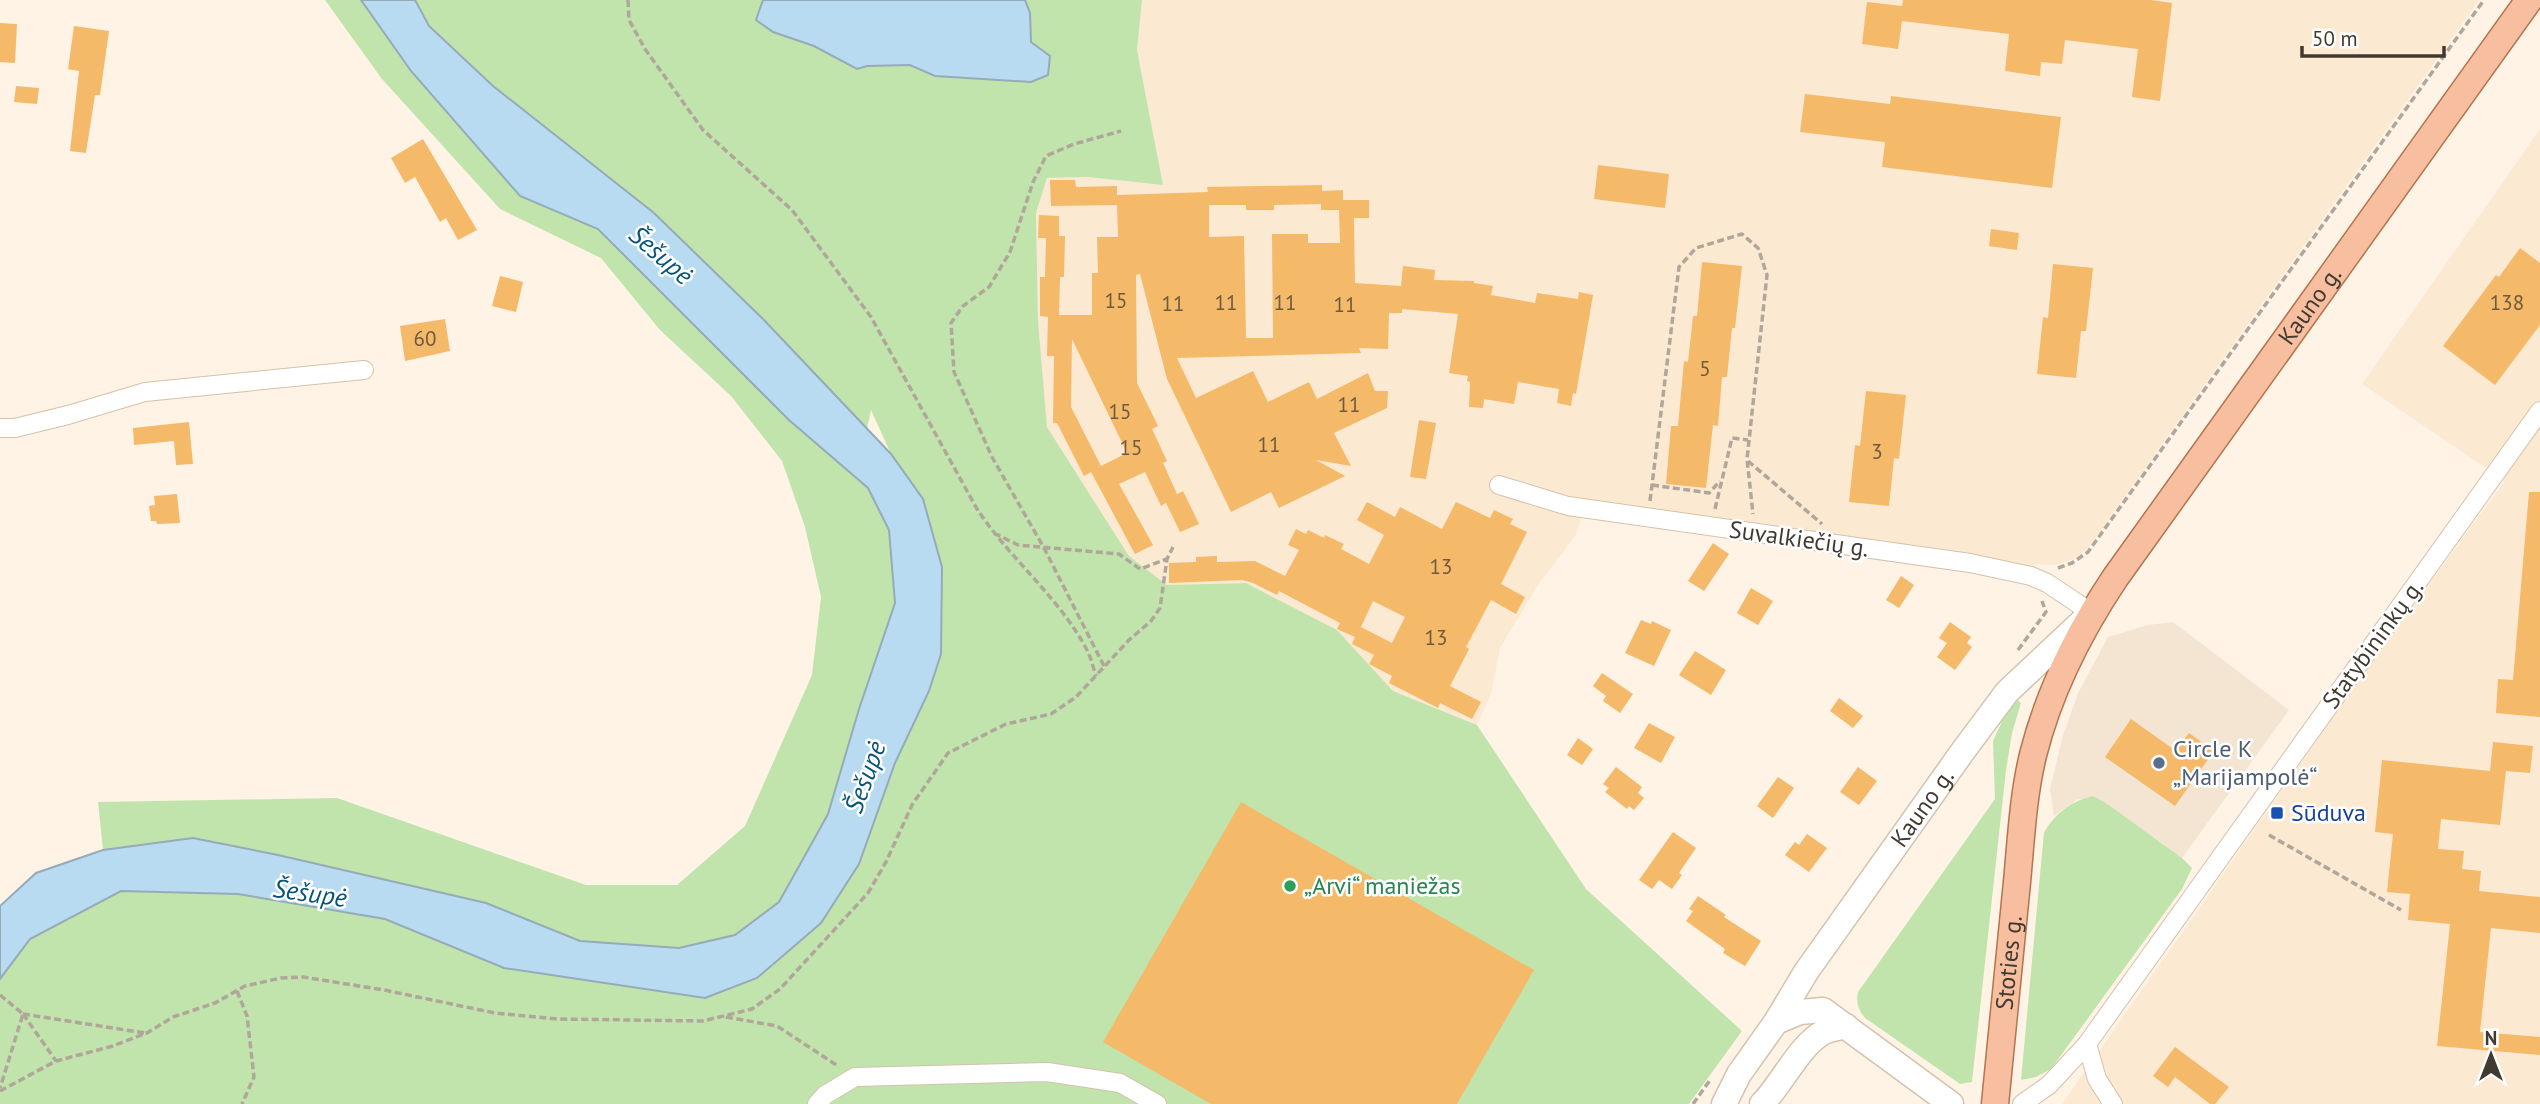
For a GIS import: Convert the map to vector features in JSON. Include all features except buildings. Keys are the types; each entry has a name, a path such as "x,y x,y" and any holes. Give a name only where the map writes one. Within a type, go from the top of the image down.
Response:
{"main road":[{"name":"Kauno g.","path":"2023,821 2032,757 2047,708 2067,660 2092,612 2529,0"},
{"name":"Kauno g.","path":"1724,1104 1739,1074 1776,1022 1806,972 2007,692 2092,612"},
{"name":"Stoties g.","path":"1995,1104 2023,821"},
{"path":"1776,1022 1800,1012 1823,1010 1951,1104"},
{"path":"1762,1104 1777,1089 1807,1046 1824,1032 1846,1026"}],"street":[{"path":"0,428 15,428 68,415 145,392 364,370"},
{"name":"Statybininkų g.","path":"2022,1104 2049,1085 2087,1044 2540,411"},
{"name":"Suvalkiečių g.","path":"1499,485 1568,506 1970,563 2031,576 2047,583 2092,612"},
{"path":"2087,1044 2096,1079 2113,1104"},
{"path":"817,1104 825,1095 855,1077 1047,1072 1120,1083 1157,1104"}],"path":[{"path":"628,0 629,20 645,49 704,130 792,210 871,317 977,509 992,532 1060,611 1088,651 1096,676"},
{"path":"2016,653 2046,612 2039,595 2055,569 2072,564 2088,552 2484,0"},
{"path":"1104,666 1044,548 992,457 954,372 951,323 962,306 989,287 1010,252 1033,183 1046,156 1074,144 1121,131"},
{"path":"1650,501 1679,267 1696,248 1742,234 1758,248 1767,275 1746,459 1753,516"},
{"path":"1715,511 1732,438 1748,440"},
{"path":"1746,459 1826,527"},
{"path":"1651,485 1709,493 1721,479"},
{"path":"992,532 1018,545 1119,554 1140,569 1167,559"},
{"path":"0,1089 56,1061 113,1046 147,1033 173,1017 215,1003 245,986 281,978 303,976 495,1013 556,1019 703,1021 752,1009 780,989 869,893 912,805 948,753 1006,724 1051,713 1076,697 1129,640 1151,621 1160,608 1167,559 1173,547"},
{"path":"2269,835 2401,911"},
{"path":"237,991 247,1016 254,1077 242,1104"},
{"path":"0,995 23,1014 56,1061"},
{"path":"23,1014 147,1033"},
{"path":"0,1089 23,1014"},
{"path":"722,1016 777,1026 855,1077"},
{"path":"1693,1104 1717,1071"}],"shaded area":[{"path":"1142,0 2479,0 2088,548 2074,559 2056,565 2035,564 2031,576 1584,508 1576,535 1538,585 1500,648 1491,694 1477,725 1393,691 1337,630 1246,583 1167,585 1129,556 1047,427 1038,321 1036,213 1047,178 1088,177 1163,185 1137,50"},
{"path":"2540,129 2540,1104 2062,1104 2366,670 2505,481 2362,384"},
{"path":"2173,622 2289,710 2182,858 2106,803 2078,799 2054,816 2050,789 2063,735 2079,691 2108,637 2148,625"}],"green space":[{"path":"325,0 361,0 411,71 520,196 598,229 789,420 868,488 889,530 896,603 859,709 828,814 779,902 735,935 679,948 580,941 486,903 193,838 103,850 98,802 337,798 586,885 677,885 745,826 812,675 821,597 805,527 782,461 731,396 660,330 601,258 500,209 382,79"},
{"path":"415,0 763,0 756,19 773,32 814,46 857,69 867,66 910,65 935,76 1031,42 1030,13 1025,0 1142,0 1137,50 1163,185 1088,177 1047,178 1036,213 1038,321 1047,427 1129,556 1167,585 1246,583 1337,630 1393,691 1477,725 1586,889 1742,1031 1689,1104 0,1104 0,979 30,939 121,891 238,894 385,919 504,968 704,998 757,978 895,763 929,691 923,499 891,454 871,410 867,429 764,320 654,213 493,86 429,26"},
{"path":"2016,699 2021,703 2012,733 2006,770 1972,1082 1960,1084 1865,1018 1858,1006 1858,992 1995,799 1993,741"},
{"path":"2093,796 2182,858 2192,868 2182,889 2051,1069 2036,1077 2021,1080 2044,832 2065,809"}],"water":[{"name":"Šešupė","path":"361,0 415,0 429,26 493,86 654,213 764,320 891,454 923,499 942,567 941,654 929,691 895,763 859,864 821,923 757,978 705,998 504,968 385,919 238,894 121,891 30,939 0,979 0,906 36,873 103,850 193,838 486,903 580,941 679,948 735,935 779,902 828,814 859,709 895,603 889,530 868,488 789,420 598,229 520,196 411,71"},
{"path":"763,0 1025,0 1030,13 1031,42 1050,56 1048,75 1031,82 935,76 910,65 867,66 857,69 814,46 773,32 756,20"}],"place":[{"name":"Circle K „Marijampolė“","path":"2159,763"},
{"name":"Sūduva","path":"2277,813"},
{"name":"„Arvi“ maniežas","path":"1290,886"}]}
